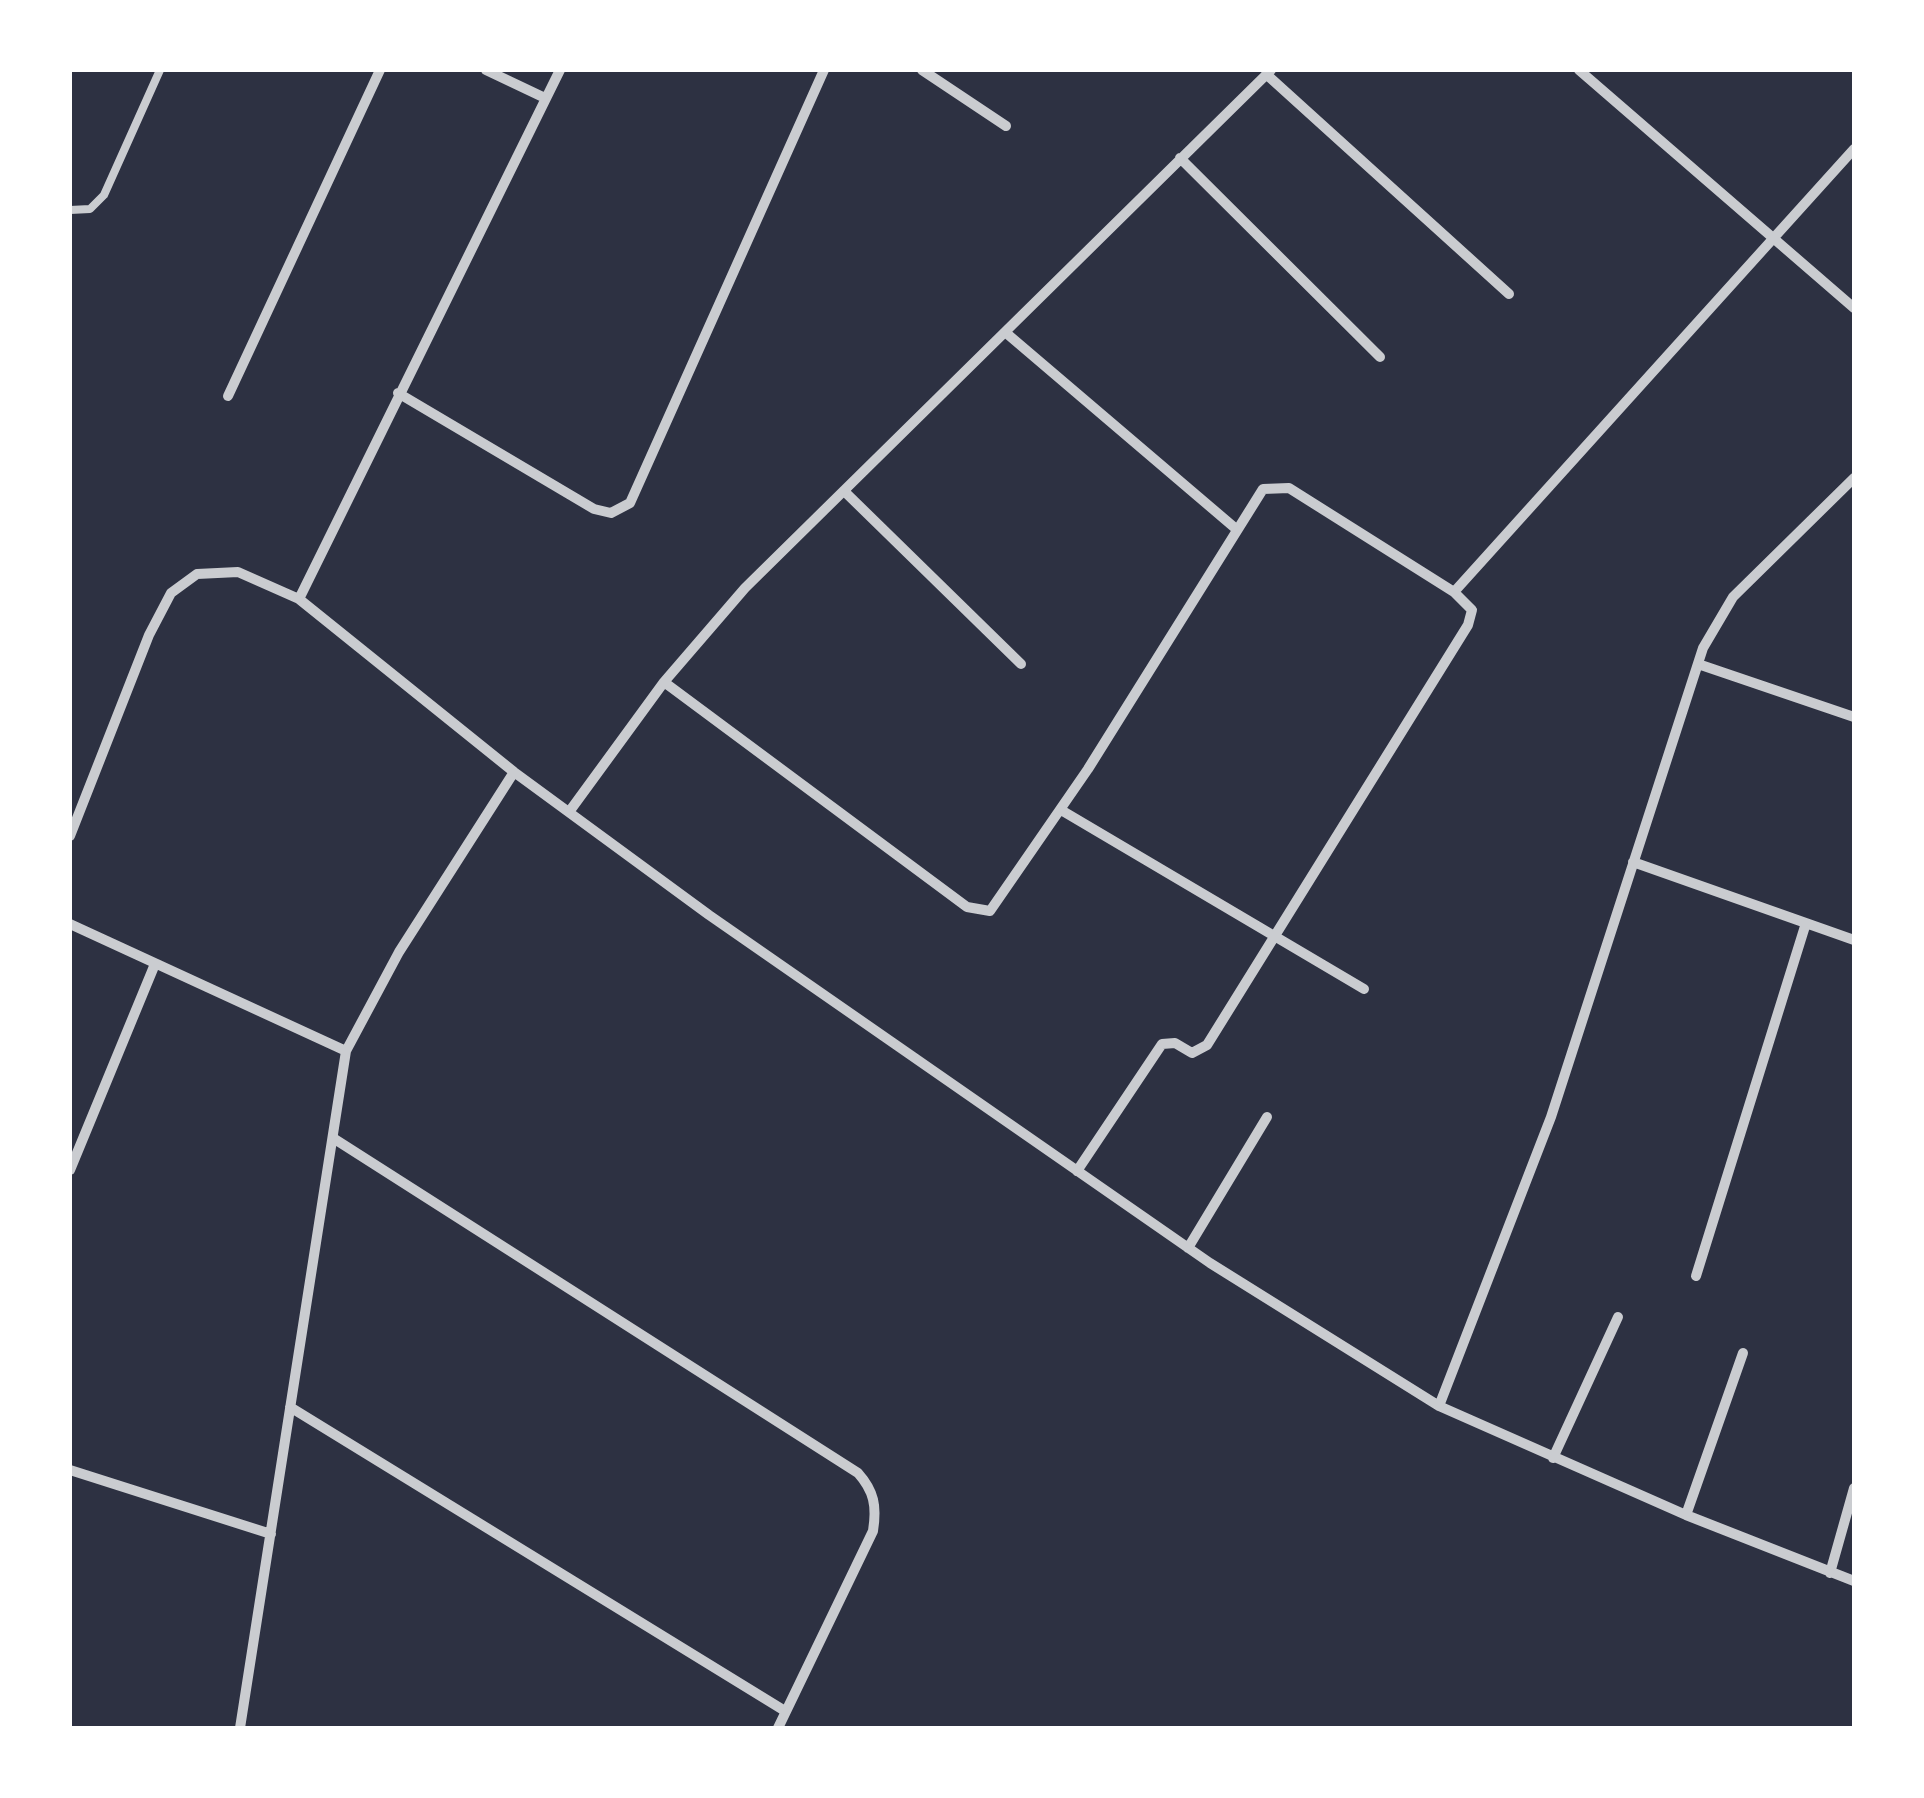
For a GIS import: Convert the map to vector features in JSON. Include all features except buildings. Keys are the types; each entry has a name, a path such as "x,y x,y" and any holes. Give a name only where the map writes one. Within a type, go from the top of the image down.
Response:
{"street":[{"path":"228,396 380,70"},
{"path":"486,70 546,98"},
{"path":"299,599 560,70"},
{"path":"398,393 594,509 612,513 630,503 824,70"},
{"path":"922,70 1006,126"},
{"path":"1579,70 1854,308"},
{"path":"569,812 664,682 745,588 1268,72 1509,294"},
{"path":"1454,592 1854,149"},
{"path":"1180,158 1380,357"},
{"path":"1005,332 1234,528"},
{"path":"1439,1406 1551,1117 1698,664 1733,597 1854,478"},
{"path":"664,682 979,912 990,911 998,902 1061,810 1234,528 1263,489 1288,488 1454,592 1472,610 1468,625 1207,1045 1192,1052 1168,1042 1156,1050 1077,1171"},
{"path":"844,491 1021,664"},
{"path":"70,836 149,635 171,592 197,574 238,572 299,599 514,772 709,915 1077,1171 1188,1248 1439,1406 1686,1515 1854,1581"},
{"path":"1698,664 1854,717"},
{"path":"240,1728 346,1051 398,952 514,772"},
{"path":"1061,810 1364,990"},
{"path":"1634,862 1854,940"},
{"path":"1696,1276 1806,923"},
{"path":"70,924 346,1051"},
{"path":"70,1170 155,964"},
{"path":"1188,1248 1267,1117"},
{"path":"333,1138 858,1473 870,1487 876,1509 873,1531 778,1728"},
{"path":"1553,1458 1618,1318"},
{"path":"1686,1515 1743,1353"},
{"path":"290,1407 786,1711"},
{"path":"70,1470 271,1534"},
{"path":"1830,1573 1854,1488"}],"lane":[{"path":"70,210 90,209 104,195 160,70"}]}
